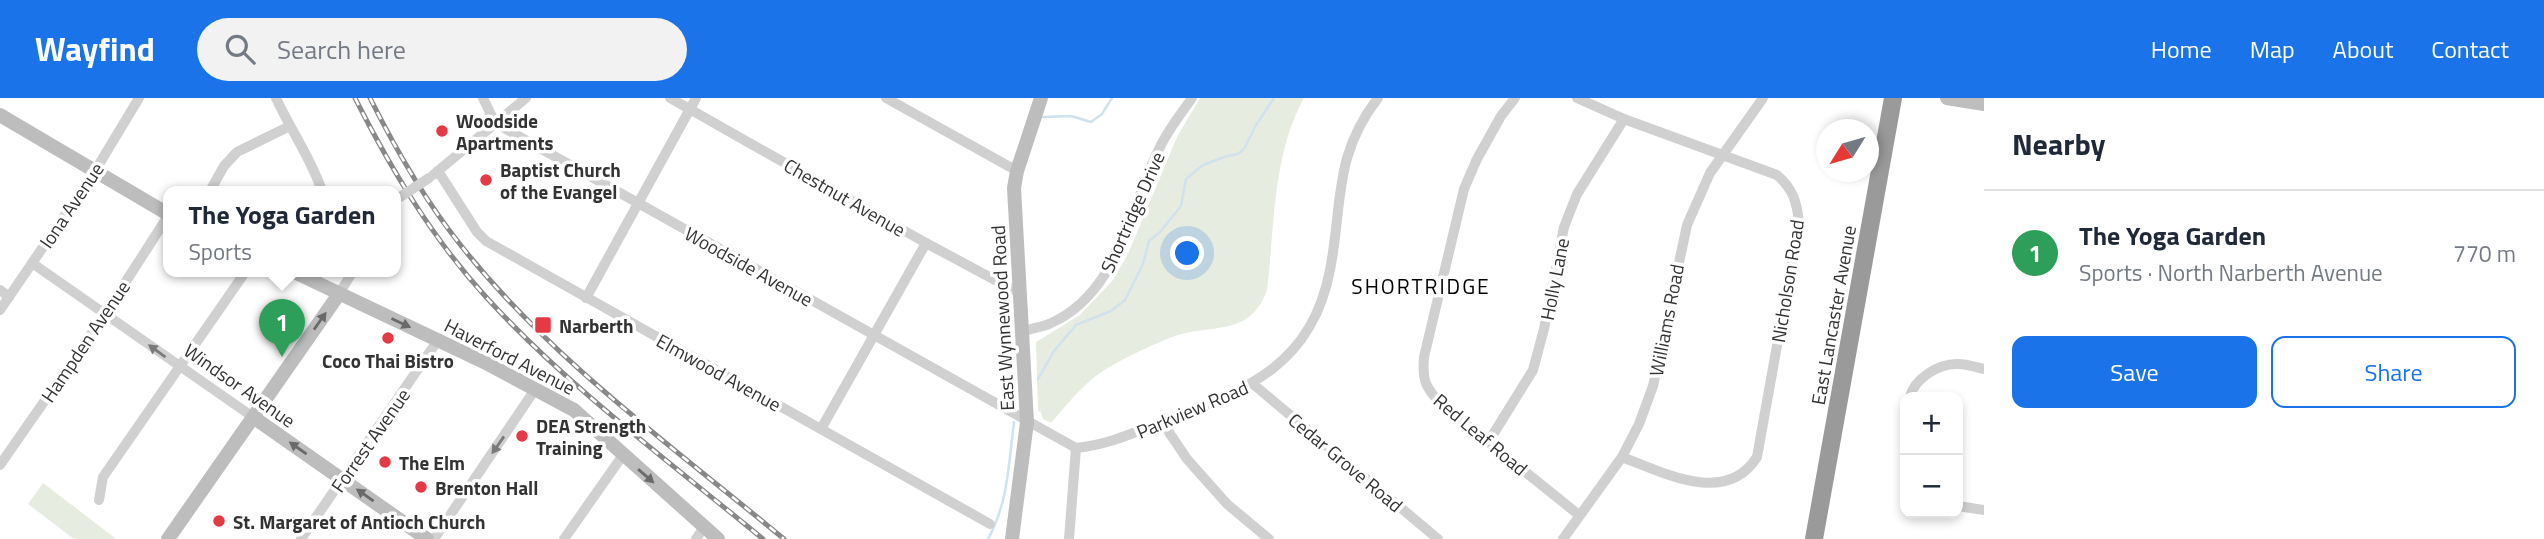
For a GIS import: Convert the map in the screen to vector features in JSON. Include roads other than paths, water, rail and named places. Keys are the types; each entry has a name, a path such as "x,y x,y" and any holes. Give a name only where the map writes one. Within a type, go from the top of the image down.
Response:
{"highway":[{"name":"East Lancaster Avenue","path":"1814,539 1893,98"}],"street":[{"name":"Iona Avenue","path":"0,310 5,293 32,263 95,171 139,98"},
{"path":"276,98 288,127 321,186"},
{"path":"483,98 495,122"},
{"path":"401,197 434,174 526,98"},
{"name":"Chestnut Avenue","path":"670,98 1021,294"},
{"path":"586,298 696,98"},
{"path":"886,98 1017,171"},
{"name":"East Wynnewood Road","path":"1012,539 1027,422 1014,188 1041,98"},
{"name":"Shortridge Drive","path":"1023,331 1049,324 1073,310 1104,278 1127,231 1161,145 1192,98"},
{"name":"Parkview Road","path":"1076,448 1103,445 1224,399 1253,384 1293,352 1311,325 1330,272 1344,169 1353,136 1378,98"},
{"name":"Red Leaf Road","path":"1515,98 1495,127 1464,189 1422,375 1429,390 1441,404 1579,515"},
{"name":"Nicholson Road","path":"1577,98 1624,119 1777,174 1793,193 1798,206 1799,223 1757,457 1743,475 1716,483 1674,477 1622,457"},
{"name":"Williams Road","path":"1563,539 1622,457 1639,424 1653,386 1686,225 1703,185 1763,98"},
{"path":"1947,98 1984,104"},
{"path":"0,115 163,212"},
{"name":"Holly Lane","path":"1489,441 1534,370 1545,330 1564,227 1577,194 1624,119"},
{"name":"Woodside Avenue","path":"495,122 1027,422"},
{"path":"213,186 236,152 288,127"},
{"name":"Elmwood Avenue","path":"434,174 486,241 990,524"},
{"name":"Hampden Avenue","path":"0,466 105,314 163,223"},
{"path":"821,429 926,243"},
{"name":"Windsor Avenue","path":"32,263 427,539"},
{"path":"99,500 103,477 242,277"},
{"name":"Haverford Avenue","path":"316,277 340,294 536,388 574,410 700,533 718,539"},
{"path":"168,539 350,277"},
{"name":"Forrest Avenue","path":"301,539 438,340"},
{"path":"1911,392 1926,375 1939,367 1956,363 1984,369"},
{"name":"Cedar Grove Road","path":"1253,384 1438,539"},
{"path":"434,539 536,388"},
{"path":"1027,422 1076,448 1069,539"},
{"path":"1162,422 1188,459 1227,505 1269,539"},
{"path":"564,539 623,455"},
{"path":"1963,507 1984,510"}],"waterway":[{"path":"1043,117 1071,116 1091,122 1102,114 1112,98"},
{"path":"1038,379 1054,351 1076,325 1111,311 1125,300 1143,264 1149,241 1181,206 1186,179 1203,165 1238,154 1244,149 1274,98"},
{"path":"988,539 1004,497 1014,422"}],"railway":[{"path":"355,98 383,151 430,227 486,297 517,330 585,393 763,539"},
{"path":"370,98 422,191 459,243 494,285 613,399 784,539"}],"place":[{"name":"Woodside Apartments","path":"442,131"},
{"name":"Baptist Church of the Evangel","path":"486,180"},
{"name":"Narberth","path":"543,325"},
{"name":"Coco Thai Bistro","path":"388,338"},
{"name":"The Yoga Garden","path":"282,357"},
{"name":"DEA Strength Training","path":"522,436"},
{"name":"The Elm","path":"385,462"},
{"name":"Brenton Hall","path":"421,487"},
{"name":"St. Margaret of Antioch Church","path":"219,521"}],"district":[{"name":"SHORTRIDGE","path":"1421,286"}]}
